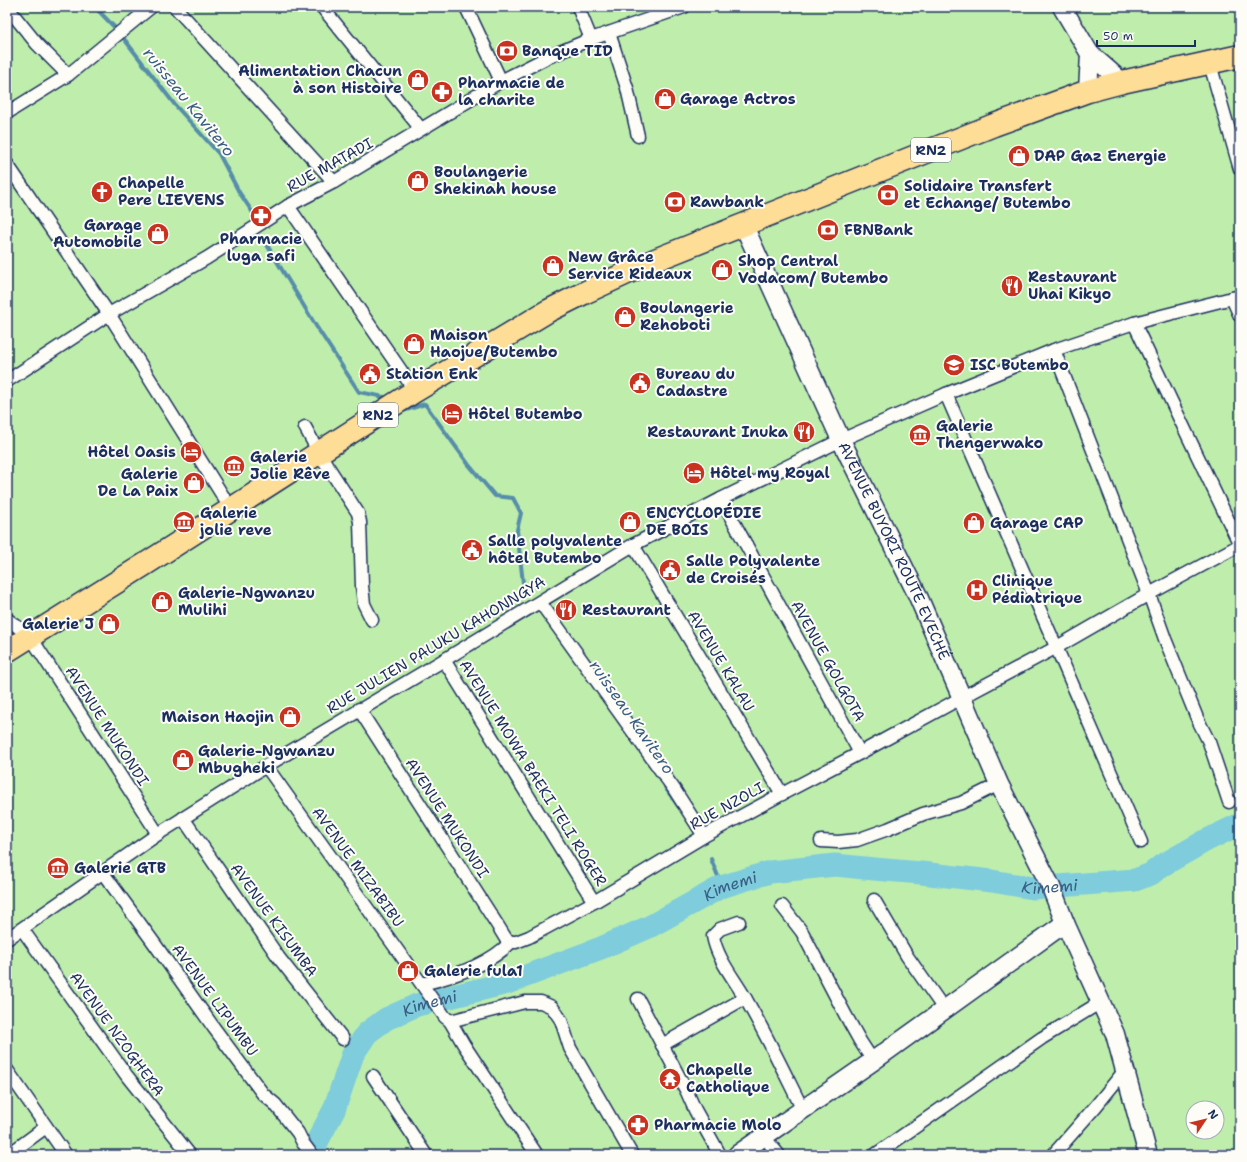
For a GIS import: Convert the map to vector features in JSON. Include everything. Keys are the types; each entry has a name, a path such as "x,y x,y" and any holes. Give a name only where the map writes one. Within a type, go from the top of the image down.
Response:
{"highway":[{"name":"RN2","path":"7,650 147,563 415,391 548,311 586,292 655,260 744,226 994,125 1088,91 1240,56"}],"street":[{"path":"7,7 37,44 68,75"},
{"path":"7,113 68,75 151,7"},
{"path":"175,7 334,182"},
{"path":"322,7 421,129"},
{"path":"466,7 501,81"},
{"path":"578,7 591,39"},
{"name":"RUE MATADI","path":"7,381 109,314 206,258 288,206 334,182 398,144 501,81 548,57 591,39 684,7"},
{"path":"1062,7 1090,54 1122,82"},
{"path":"610,33 627,88 638,136"},
{"path":"1088,91 1090,54"},
{"path":"1210,64 1240,169"},
{"path":"7,164 109,314 231,509"},
{"path":"288,206 415,391"},
{"name":"AVENUE BUYORI ROUTE EVECHÉ","path":"744,226 841,440 916,594 999,784 1057,900 1065,923 1115,1034 1126,1069 1148,1155"},
{"path":"1236,297 1240,316"},
{"name":"RUE JULIEN PALUKU KAHONNGYA","path":"7,939 158,834 266,766 633,545 721,499 841,440 946,394 1054,350 1134,323 1236,297"},
{"path":"1134,323 1240,545"},
{"path":"1054,350 1165,639 1208,742 1229,802"},
{"path":"946,394 1141,842"},
{"path":"305,427 319,453 358,513 360,522 364,604 372,620"},
{"name":"AVENUE GOLGOTA","path":"721,499 860,753"},
{"name":"AVENUE KALAU","path":"633,545 782,794"},
{"name":"RUE NZOLI","path":"511,942 516,942 529,937 594,902 704,836 1057,647 1149,594 1240,545"},
{"path":"540,602 674,789 704,836"},
{"path":"7,620 30,636"},
{"name":"AVENUE MUKONDI","path":"30,636 158,834"},
{"name":"AVENUE MOWA BAEKI TELI ROGER","path":"444,660 594,902"},
{"name":"AVENUE MUKONDI","path":"359,709 506,939 511,942"},
{"name":"AVENUE MIZABIBU","path":"266,766 448,1019 464,1046 537,1155"},
{"path":"821,841 838,842 857,840 888,829 922,814 961,803 999,784"},
{"name":"AVENUE KISUMBA","path":"183,818 279,958 343,1039"},
{"name":"AVENUE LIPUMBU","path":"103,873 214,1028 263,1094 275,1104 298,1133 312,1155"},
{"path":"874,900 907,956 944,1009"},
{"path":"782,906 802,932 846,1016 873,1060"},
{"path":"739,922 720,929 713,936 715,945 745,998 803,1110"},
{"path":"737,1155 803,1110 1065,923"},
{"name":"AVENUE NZOGHERA","path":"22,929 127,1076 190,1155"},
{"path":"423,986 472,968 496,955 511,942"},
{"path":"662,1045 745,998"},
{"path":"638,999 720,1155"},
{"path":"448,1019 504,1008 525,1002 541,1002 552,1007 561,1020 570,1048 632,1155"},
{"path":"875,1155 1042,1038 1101,1002"},
{"path":"1053,1155 1126,1069"},
{"path":"7,1070 66,1155"},
{"path":"373,1076 426,1155"},
{"path":"8,1155 46,1127"},
{"path":"764,1137 779,1155"}],"green space":[{"path":"7,7 1240,7 1240,1155 7,1155"}],"waterway":[{"name":"ruisseau Kavitero","path":"95,7 118,31 175,105 219,154 239,192 257,219"},
{"name":"ruisseau Kavitero","path":"267,245 316,326 359,392 389,398"},
{"name":"ruisseau Kavitero","path":"403,411 425,404 469,465 495,496 513,498 521,513 517,530 523,583"},
{"name":"ruisseau Kavitero","path":"665,787 678,806"},
{"name":"Kimemi","path":"311,1155 334,1110 353,1054 367,1033 386,1019 417,1005 507,983 601,948 649,927 721,887 770,872 835,865 992,881 1033,888 1135,880 1151,874 1161,866 1207,840 1240,824"},
{"name":"ruisseau Kavitero","path":"711,859 722,886"}],"place":[{"name":"Banque TID","path":"507,51"},
{"name":"Alimentation Chacun à son Histoire","path":"418,80"},
{"name":"Pharmacie de la charite","path":"442,92"},
{"name":"Garage Actros","path":"665,99"},
{"name":"DAP Gaz Energie","path":"1019,156"},
{"name":"Boulangerie Shekinah house","path":"418,181"},
{"name":"Chapelle Pere LIEVENS","path":"102,192"},
{"name":"Solidaire Transfert et Echange/ Butembo","path":"888,195"},
{"name":"Rawbank","path":"675,202"},
{"name":"Pharmacie luga safi","path":"261,216"},
{"name":"FBNBank","path":"828,230"},
{"name":"Garage Automobile","path":"158,234"},
{"name":"New Grâce Service Rideaux","path":"553,266"},
{"name":"Shop Central Vodacom/ Butembo","path":"722,270"},
{"name":"Restaurant Uhai Kikyo","path":"1012,286"},
{"name":"Boulangerie Rehoboti","path":"625,317"},
{"name":"Maison Haojue/Butembo","path":"414,344"},
{"name":"ISC Butembo","path":"954,365"},
{"name":"Station Enk","path":"370,374"},
{"name":"Bureau du Cadastre","path":"640,383"},
{"name":"Hôtel Butembo","path":"452,414"},
{"name":"Restaurant Inuka","path":"804,432"},
{"name":"Galerie Thengerwako","path":"920,435"},
{"name":"Hôtel Oasis","path":"191,452"},
{"name":"Galerie Jolie Rêve","path":"234,466"},
{"name":"Hôtel my Royal","path":"694,473"},
{"name":"Galerie De La Paix","path":"194,483"},
{"name":"Galerie jolie reve","path":"184,522"},
{"name":"ENCYCLOPÉDIE DE BOIS","path":"630,522"},
{"name":"Garage CAP","path":"974,523"},
{"name":"Salle polyvalente hôtel Butembo","path":"472,550"},
{"name":"Salle Polyvalente de Croisés","path":"670,570"},
{"name":"Clinique Pédiatrique","path":"977,590"},
{"name":"Galerie-Ngwanzu Mulihi","path":"162,602"},
{"name":"Restaurant","path":"566,610"},
{"name":"Galerie J","path":"109,624"},
{"name":"Maison Haojin","path":"290,717"},
{"name":"Galerie-Ngwanzu Mbugheki","path":"183,760"},
{"name":"Galerie GTB","path":"58,868"},
{"name":"Galerie fula1","path":"408,971"},
{"name":"Chapelle Catholique","path":"670,1079"},
{"name":"Pharmacie Molo","path":"638,1125"}]}
